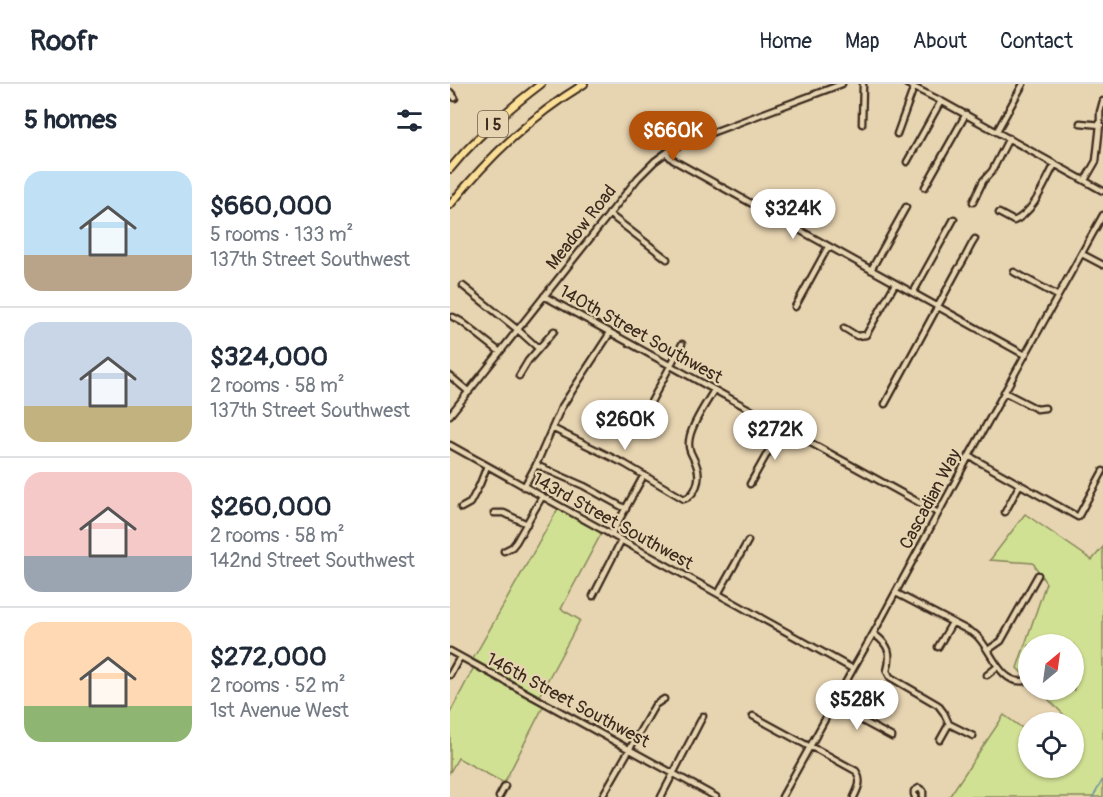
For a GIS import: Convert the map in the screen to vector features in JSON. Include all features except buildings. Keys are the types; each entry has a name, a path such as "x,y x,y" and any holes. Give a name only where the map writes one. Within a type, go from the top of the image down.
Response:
{"highway":[{"name":"I 5","path":"450,169 502,116 541,84"},
{"name":"I 5","path":"450,205 496,152 542,113 584,84"}],"street":[{"name":"Meadow Road","path":"450,415 646,169 678,146 833,85 842,84"},
{"path":"862,124 863,84"},
{"path":"907,84 1010,138 1103,191"},
{"path":"997,131 1023,84"},
{"path":"897,134 914,87"},
{"path":"450,92 455,98"},
{"path":"1085,180 1096,161 1102,125 1100,112 1103,100"},
{"path":"906,162 941,101"},
{"path":"925,187 966,114"},
{"path":"1080,123 1102,125"},
{"path":"973,202 983,181 992,171 1010,138"},
{"path":"666,153 683,166 1025,355"},
{"path":"999,213 1014,221 1024,216 1032,207 1055,164"},
{"path":"871,270 906,207"},
{"path":"609,214 667,259"},
{"name":"Cascadian Way","path":"784,795 1103,215"},
{"path":"913,293 954,219"},
{"path":"885,404 975,239"},
{"path":"795,307 828,247"},
{"path":"1082,254 1103,265"},
{"path":"1014,272 1058,296"},
{"path":"844,328 857,336 866,335 895,284"},
{"path":"463,286 538,348"},
{"name":"140th Street Southwest","path":"544,296 938,513"},
{"path":"453,317 500,352"},
{"path":"519,376 538,348 554,331"},
{"path":"524,487 561,408 610,333"},
{"path":"644,415 682,344"},
{"path":"450,376 469,392"},
{"path":"552,428 644,475 684,499 692,495 697,486 698,477 697,466 688,444 690,436 714,390"},
{"path":"1005,392 1037,409 1044,408"},
{"path":"750,484 782,427"},
{"name":"143rd Street Southwest","path":"450,446 853,669"},
{"path":"969,456 1078,516 1103,471"},
{"path":"536,465 584,486 626,509"},
{"path":"461,508 470,503 487,466"},
{"path":"611,535 644,475"},
{"path":"1005,512 1020,484"},
{"path":"504,551 516,543 542,497"},
{"path":"494,513 504,513 527,524"},
{"path":"593,596 621,541"},
{"path":"718,594 748,541"},
{"path":"988,650 1001,641 1038,575"},
{"path":"896,593 975,634 981,639 998,667 1009,679 1018,681"},
{"path":"938,647 952,623"},
{"path":"874,634 883,640 888,648 890,660 887,671 890,677 938,705 949,724 973,736"},
{"name":"146th Street Southwest","path":"450,651 717,797"},
{"path":"450,675 460,657"},
{"path":"987,675 998,667"},
{"path":"602,797 655,705 664,699"},
{"path":"833,705 892,737"},
{"path":"662,797 703,716"},
{"path":"753,716 856,771 860,783 854,797"},
{"path":"940,740 949,724"},
{"path":"499,797 505,786"},
{"path":"915,797 914,791 919,788 923,791 923,797"},
{"path":"784,795 792,797"}],"green space":[{"path":"558,509 602,532 561,609 580,620 539,696 473,659"},
{"path":"1025,514 1092,560 1103,547 1103,797 949,797 1004,715 1018,725 1018,778 1084,778 1084,712 1061,712 1049,700 1084,700 1084,634 1029,634 1046,583 1033,563 990,560"},
{"path":"474,667 544,705 504,783 458,758 450,772 450,713"}],"waterway":[{"path":"1093,797 1103,779"}]}
